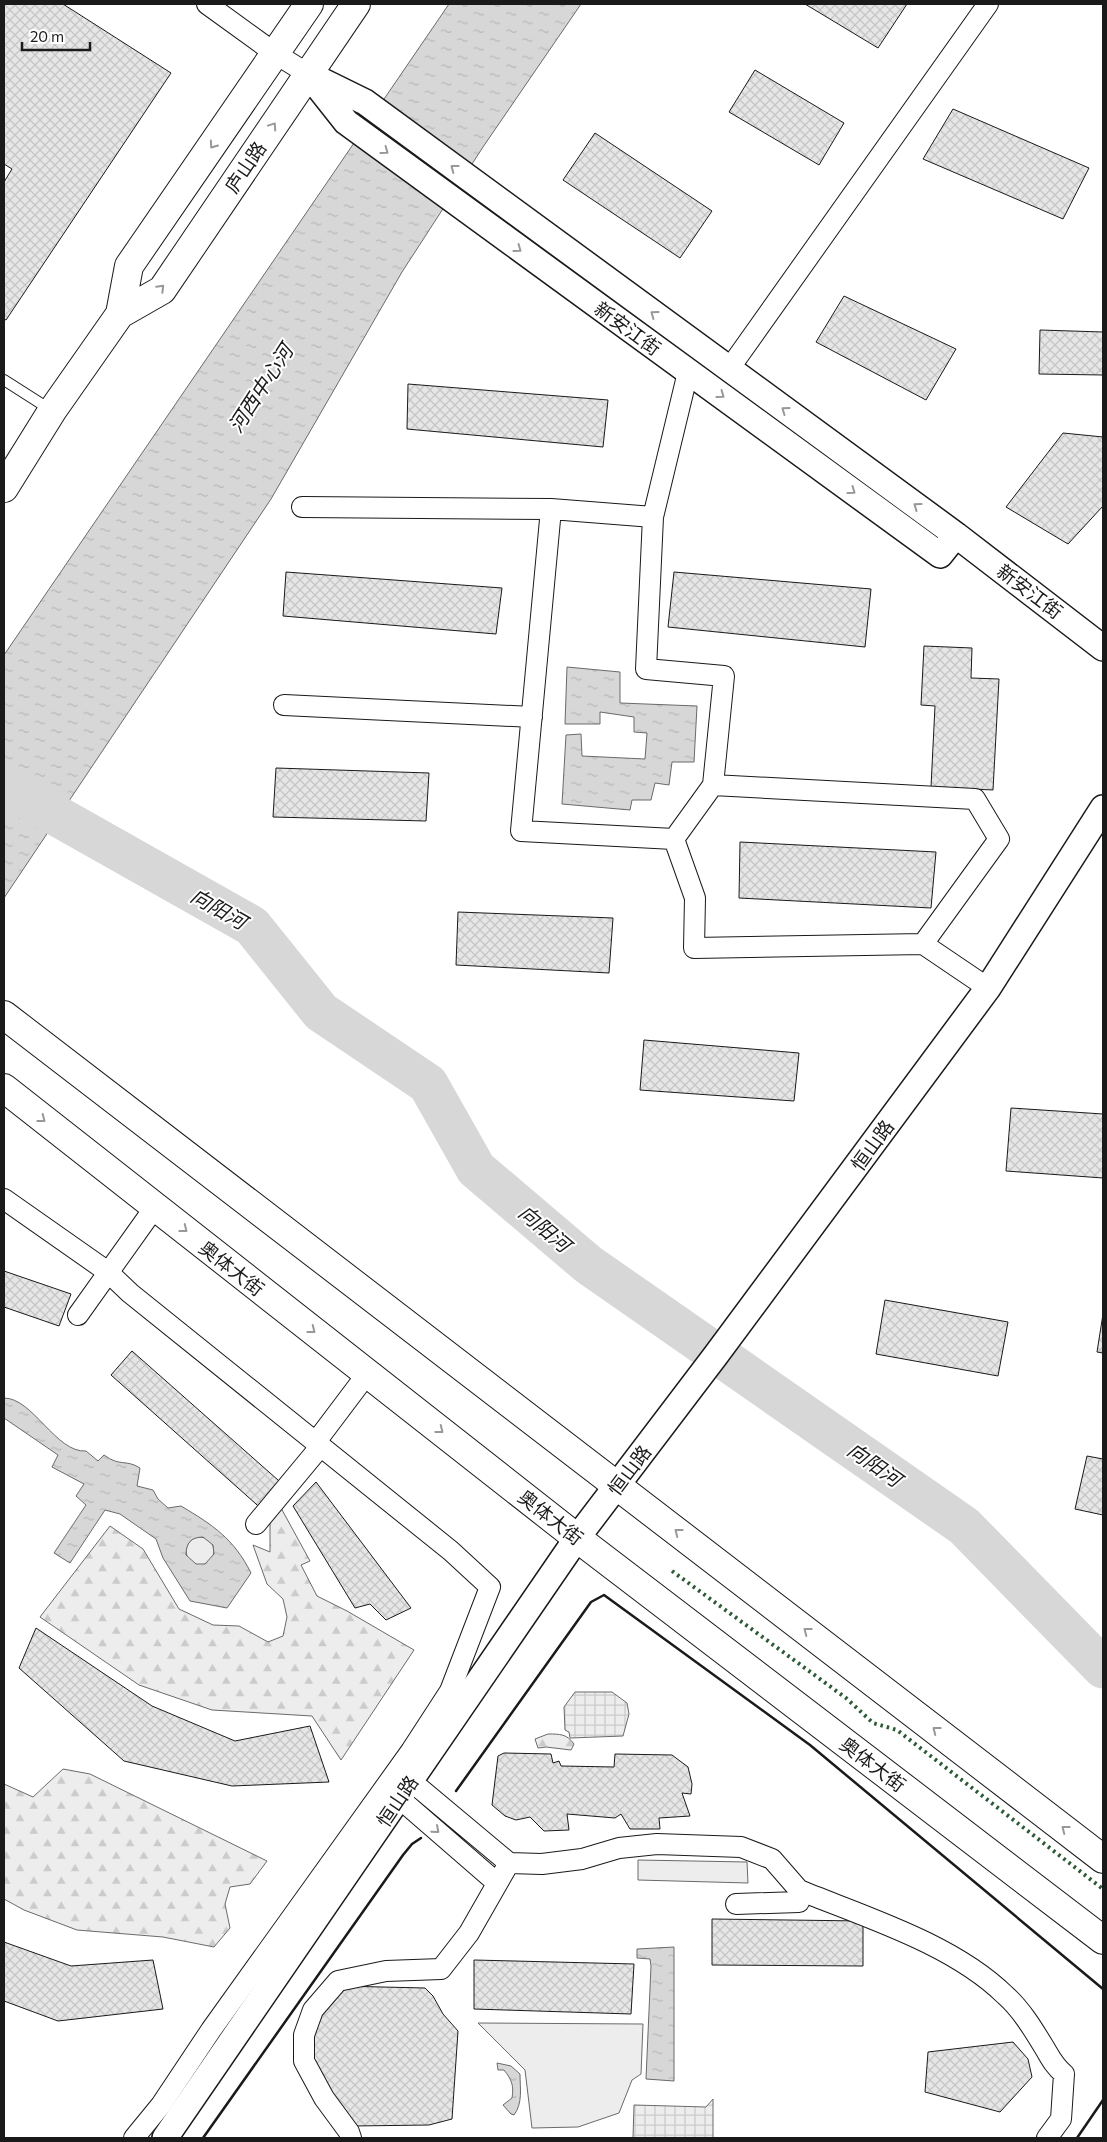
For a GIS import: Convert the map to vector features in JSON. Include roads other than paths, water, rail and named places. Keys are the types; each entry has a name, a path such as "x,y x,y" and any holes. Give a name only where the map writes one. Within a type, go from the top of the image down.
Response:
{"main road":[{"name":"庐山路","path":"4,488 52,411 120,314 129,266 309,4"},
{"name":"庐山路","path":"120,314 162,290 356,4"},
{"path":"4,1015 1103,1858"},
{"name":"奥体大街","path":"4,1088 577,1538 1103,1940"}],"street":[{"name":"新安江街","path":"207,4 276,54 308,74 366,102 956,535 1103,648"},
{"path":"729,369 988,4"},
{"name":"新安江街","path":"308,74 346,122 940,555 956,535"},
{"path":"674,839 713,786 724,676 646,669 653,517 688,372"},
{"path":"302,507 551,510 653,517"},
{"path":"551,510 521,831 674,839"},
{"path":"284,705 532,717"},
{"path":"713,786 975,799 999,839 923,944"},
{"name":"恒山路","path":"166,2138 577,1538 988,988 1103,808"},
{"path":"674,839 695,898 694,948 923,944 988,988"},
{"path":"4,1200 108,1272 130,1293 451,1551 490,1587 450,1691 411,1751 216,2022 161,2105 134,2138"},
{"path":"78,1315 155,1207"},
{"path":"256,1524 317,1445 367,1374"},
{"path":"405,1789 509,1863 542,1864 582,1859 619,1848 657,1844 741,1847 772,1859 798,1890 890,1925 977,1972 1005,1994 1023,2015 1055,2067 1064,2074 1061,2119 1047,2138"},
{"path":"405,1789 497,1882"},
{"path":"351,2138 349,2132 312,2079 304,2061 304,2035 313,2010 338,1981 386,1971 440,1969 469,1933 509,1863"},
{"path":"736,1904 798,1902 798,1890"}],"lane":[{"path":"4,380 52,411"}],"water":[{"name":"河西中心河","path":"449,4 581,4 483,147 402,272 271,499 4,898 4,655"},
{"path":"567,667 620,672 620,703 697,706 694,762 672,762 669,785 655,783 651,800 632,800 630,810 562,804 566,735 581,734 582,756 645,759 647,733 634,732 634,717 600,712 600,724 565,724"},
{"path":"4,1398 15,1400 35,1415 65,1444 75,1449 86,1451 98,1461 104,1455 114,1461 135,1465 140,1468 137,1486 153,1490 158,1499 168,1508 181,1506 222,1534 237,1551 251,1573 227,1608 190,1601 163,1558 156,1539 120,1514 105,1510 70,1563 54,1553 86,1505 76,1496 84,1484 52,1467 58,1455 4,1418","holes":["203,1537 213,1545 214,1554 205,1564 196,1564 186,1555 188,1544 195,1538"]},
{"path":"674,1947 674,2081 646,2079 651,1966 650,1959 637,1958 637,1949"},
{"path":"497,2063 511,2066 520,2074 520,2100 514,2115 503,2105 512,2098 512,2083 504,2070 498,2070"}],"waterway":[{"name":"向阳河","path":"4,786 252,926 321,1012 428,1084 476,1169 589,1265 964,1526 1103,1668"}]}
